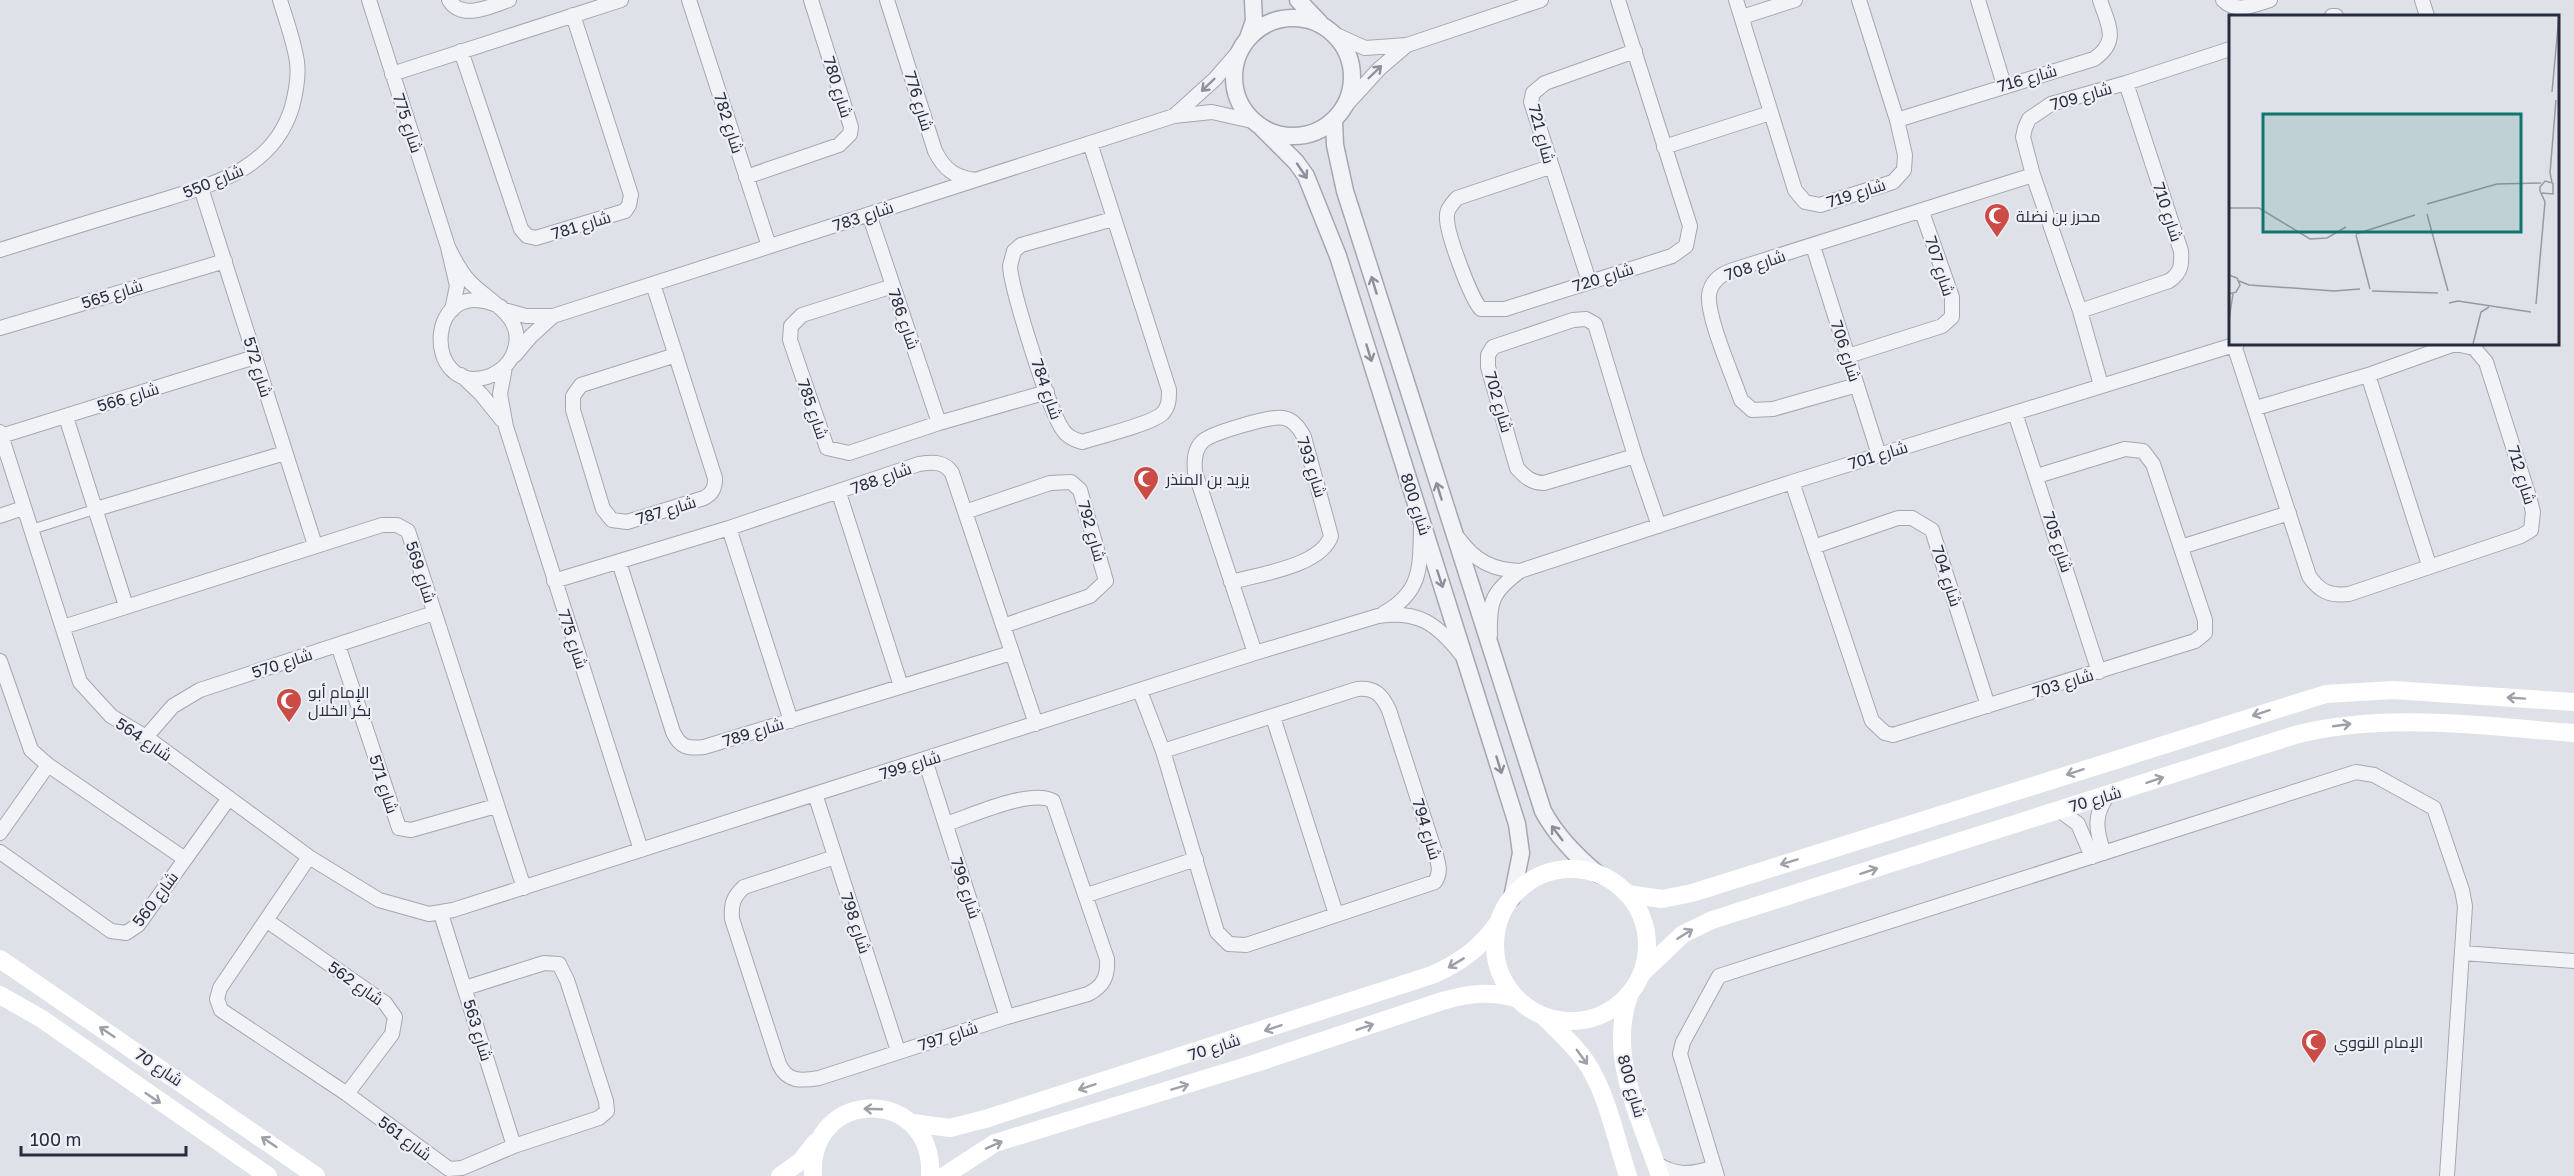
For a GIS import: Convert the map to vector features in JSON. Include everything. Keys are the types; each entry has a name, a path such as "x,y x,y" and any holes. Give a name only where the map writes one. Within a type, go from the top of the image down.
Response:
{"main road":[{"name":"شارع 70","path":"1627,894 1662,899 1692,893 2326,694 2393,690 2574,702"},
{"name":"شارع 70","path":"1642,973 1683,934 1712,920 2295,735 2348,724 2402,722 2574,734"},
{"path":"1567,870 1598,874 1627,894 1645,926 1647,950 1642,973 1629,994 1604,1014 1589,1019 1557,1020 1542,1015 1516,998 1503,978 1495,955 1498,923 1512,898 1536,878 1551,872 1567,870"},
{"name":"شارع 70","path":"912,1123 950,1128 985,1119 1432,975 1467,956 1485,940 1498,923"},
{"name":"شارع 70","path":"0,960 316,1176"},
{"name":"شارع 70","path":"944,1176 995,1143 1253,1064 1442,1001 1492,992 1516,998"},
{"name":"شارع 800","path":"1629,994 1623,1012 1621,1050 1658,1169"},
{"name":"شارع 70","path":"0,995 42,1019 267,1176"},
{"name":"شارع 800","path":"1542,1015 1574,1046 1597,1082 1628,1176"},
{"path":"780,1176 801,1161 828,1127 849,1112 862,1108 889,1110 912,1123 928,1148 930,1176"},
{"path":"813,1176 815,1151 828,1127"}],"street":[{"name":"شارع 550","path":"0,250 201,188 243,171 260,158 277,140 287,122 296,92 297,63 280,0"},
{"name":"شارع 775","path":"369,0 448,247 457,286 452,310"},
{"path":"449,0 458,10 468,11 509,0"},
{"path":"392,74 621,0"},
{"name":"شارع 782","path":"689,0 769,246"},
{"name":"شارع 780","path":"746,177 839,145 850,134 851,127 811,0"},
{"name":"شارع 776","path":"887,0 934,151 941,164 951,174 976,180"},
{"path":"1253,0 1254,21 1235,62 1234,88 1244,111 1257,124 1280,135 1299,136 1318,132 1334,121 1379,69 1407,45"},
{"path":"1298,0 1346,49 1352,66 1353,86 1347,104"},
{"path":"1244,44 1264,25 1283,18 1304,19 1365,48 1407,45 1503,6 1541,0"},
{"name":"شارع 720","path":"1550,167 1456,198 1450,206 1447,215 1449,227 1470,294 1481,309 1491,311 1505,309 1672,256 1686,246 1690,226 1618,0"},
{"name":"شارع 719","path":"1736,0 1795,190 1805,202 1820,205 1893,182 1899,177 1906,162 1896,120 1859,0"},
{"path":"1742,16 1795,0"},
{"path":"1978,0 2004,85"},
{"name":"شارع 716","path":"1896,120 2094,59 2108,47 2110,37 2100,0"},
{"path":"2223,0 2228,5 2243,8 2270,0"},
{"path":"2422,0 2427,15"},
{"name":"شارع 781","path":"461,51 521,229 527,236 536,238 625,211 631,195 573,15"},
{"name":"شارع 783","path":"1174,116 1215,79 1244,44"},
{"name":"شارع 709","path":"2101,385 2080,311 2033,175 2023,137 2030,119 2051,104 2127,83 2229,49"},
{"name":"شارع 721","path":"1588,281 1531,102 1537,87 1635,51"},
{"name":"شارع 710","path":"2080,311 2169,281 2179,272 2182,263 2181,251 2127,83"},
{"name":"شارع 783","path":"503,309 526,316 553,316 1174,116 1212,112 1257,124"},
{"path":"1664,147 1770,113"},
{"name":"شارع 800","path":"1334,121 1335,146 1345,190 1450,526 1544,811 1552,829 1598,874"},
{"name":"شارع 800","path":"1257,124 1296,162 1319,203 1338,256 1421,522 1467,660 1519,833 1520,864 1512,898"},
{"name":"شارع 784","path":"1090,143 1168,390 1167,406 1156,418 1082,442 1074,440 1064,432 1047,392 1010,275 1011,258 1021,245 1113,219"},
{"name":"شارع 708","path":"1857,385 1773,409 1752,410 1741,400 1709,307 1713,283 1722,274 2033,175"},
{"name":"شارع 572","path":"201,188 315,545"},
{"name":"شارع 707","path":"1848,356 1942,326 1952,317 1952,297 1922,212"},
{"name":"شارع 786","path":"870,214 939,423"},
{"name":"شارع 706","path":"1813,246 1879,455"},
{"name":"شارع 775","path":"448,247 468,280 503,309"},
{"name":"شارع 565","path":"0,328 225,261"},
{"name":"شارع 787","path":"653,284 676,355 715,478 713,490 704,498 627,522 612,520 603,509 573,410 573,396 581,385 676,355"},
{"name":"شارع 785","path":"893,286 802,315 791,326 790,340 823,442 827,448 849,453 939,423 1047,392"},
{"path":"476,300 489,302 503,309 517,333 516,346 508,363 483,378 459,374 442,356 439,343 444,319 452,310 464,303 476,300"},
{"name":"شارع 783","path":"508,363 531,336 553,316"},
{"name":"شارع 702","path":"1635,456 1544,483 1536,483 1525,477 1517,468 1488,368 1488,355 1493,347 1573,320 1586,319 1595,324 1659,526"},
{"name":"شارع 701","path":"1450,526 1468,551 1483,564 1500,570 1520,571 1792,482 2233,345"},
{"name":"شارع 712","path":"2236,345 2309,576 2316,587 2325,593 2349,594 2429,565 2521,536 2531,530 2532,506 2486,362 2474,348 2460,345"},
{"name":"شارع 712","path":"2256,408 2368,375 2452,345"},
{"name":"شارع 566","path":"1,434 66,417 255,357"},
{"name":"شارع 775","path":"508,363 500,394 506,427 641,850"},
{"name":"شارع 775","path":"459,374 482,394 506,427"},
{"path":"2368,375 2429,565"},
{"name":"شارع 705","path":"2015,413 2098,672"},
{"path":"66,417 126,606"},
{"name":"شارع 793","path":"1231,582 1310,560 1328,547 1331,526 1304,437 1300,429 1285,418 1273,418 1213,435 1203,440 1197,448 1194,460 1195,472 1231,582 1255,653"},
{"name":"شارع 564","path":"1,434 80,682 111,716 146,737 309,857 391,905 441,914"},
{"name":"شارع 703","path":"1792,482 1816,546 1872,721 1877,727 1893,735 2195,641 2205,633 2205,620 2153,464 2143,451 2125,449 2037,476"},
{"path":"30,530 285,453"},
{"name":"شارع 788","path":"555,582 839,493 919,464 940,463 948,466 952,473 1036,724"},
{"name":"شارع 792","path":"965,512 1050,483 1071,482 1080,490 1106,581 1090,596 1003,626"},
{"path":"839,493 901,686"},
{"path":"0,516 23,508"},
{"path":"2181,547 2289,513"},
{"name":"شارع 704","path":"1816,546 1898,518 1912,518 1932,530 1988,705"},
{"name":"شارع 799","path":"1378,616 1404,601 1410,594 1417,577 1421,522"},
{"name":"شارع 569","path":"63,627 382,525 402,527 408,531 524,888"},
{"path":"729,528 791,721"},
{"name":"شارع 789","path":"619,562 678,741 692,748 704,747 1011,653"},
{"name":"شارع 701","path":"1490,649 1492,600 1496,591 1520,571"},
{"name":"شارع 570","path":"146,737 184,697 434,613"},
{"name":"شارع 799","path":"441,914 1255,653 1378,616 1395,614 1417,616 1443,634 1467,660"},
{"name":"شارع 571","path":"338,645 399,828 411,830 496,806"},
{"path":"0,661 31,750 48,765 185,859"},
{"name":"شارع 794","path":"1140,691 1163,751 1217,932 1229,944 1246,945 1435,882 1440,870 1436,855 1383,696 1365,688 1357,689 1163,751"},
{"path":"1273,717 1336,914"},
{"name":"شارع 796","path":"926,760 1007,1017"},
{"path":"0,833 48,765"},
{"path":"1658,1169 1680,1175 1716,1172 1680,1054 1683,1042 1719,976 2350,774 2368,773 2429,803 2436,811 2464,897 2447,1176"},
{"name":"شارع 798","path":"815,794 898,1051"},
{"path":"2098,855 2096,826 2099,810 2108,795"},
{"name":"شارع 797","path":"835,857 744,887 735,895 731,906 732,919 778,1064 783,1074 792,1079 804,1081 1088,994 1099,988 1105,979 1107,959 1087,894 1053,801 1045,797 1024,799 946,824"},
{"name":"شارع 560","path":"0,852 119,934 134,930 229,798"},
{"path":"2059,810 2078,824 2098,855"},
{"name":"شارع 561","path":"309,857 220,988 218,1005 221,1010 347,1094 449,1169 462,1168 514,1146 599,1118 607,1111 606,1101 567,980 559,964 544,963 465,988"},
{"path":"1087,894 1197,859"},
{"name":"شارع 563","path":"441,914 514,1146"},
{"name":"شارع 562","path":"266,920 385,1003 395,1017 392,1034 347,1094"},
{"path":"2462,952 2574,961"}],"place":[{"name":"محرز بن نضلة","path":"1997,239"},
{"name":"يزيد بن المنذر","path":"1146,502"},
{"name":"الإمام أبو بكر الخلال","path":"289,724"},
{"name":"الإمام النووي","path":"2314,1065"}]}
